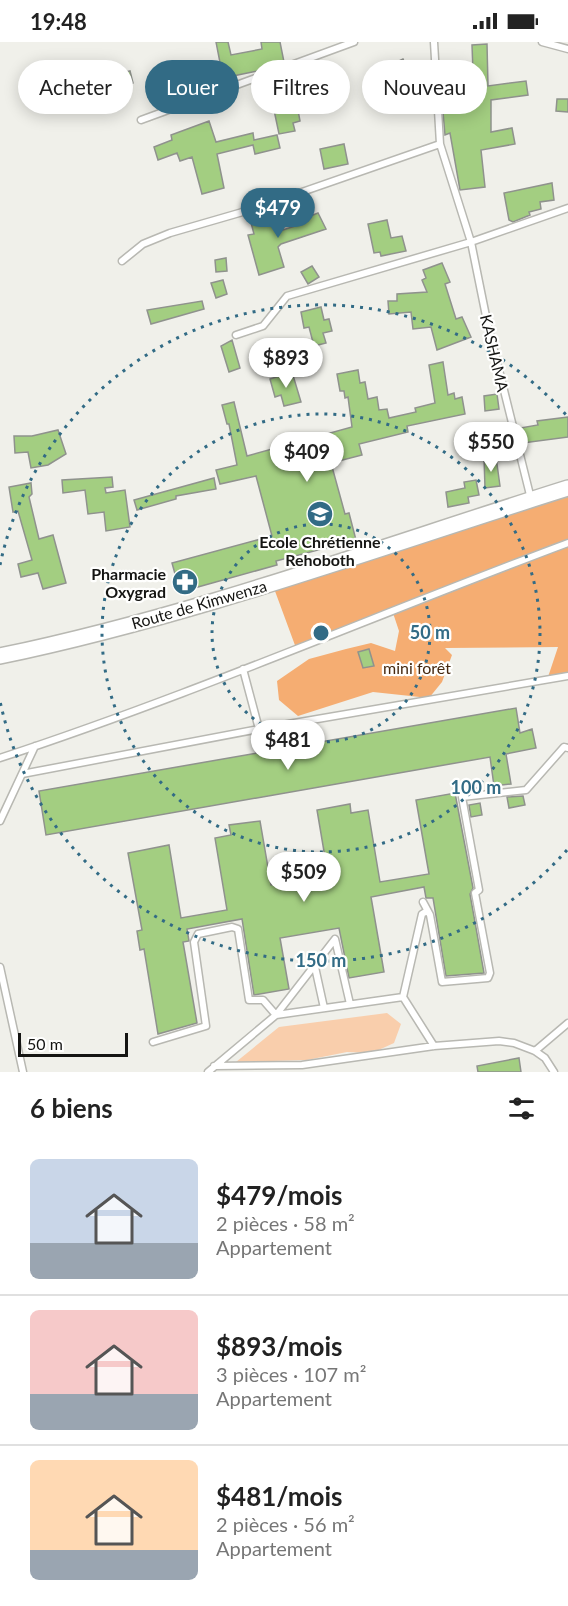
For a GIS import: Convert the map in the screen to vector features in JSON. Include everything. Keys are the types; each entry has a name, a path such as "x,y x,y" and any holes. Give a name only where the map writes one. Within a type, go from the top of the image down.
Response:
{"street":[{"name":"Route de Kimwenza","path":"0,656 76,640 250,589 568,488"}],"lane":[{"path":"141,120 354,42"},
{"name":"KASHAMA","path":"434,42 440,144 471,242 488,326 531,500"},
{"path":"542,42 568,49"},
{"path":"122,261 143,244 170,233 253,209 440,144"},
{"path":"236,335 263,326 287,296 471,242 568,208"},
{"path":"0,758 243,669 412,601 568,543"},
{"path":"243,669 259,729"},
{"path":"22,774 259,729 568,676"},
{"path":"0,821 35,746"},
{"path":"423,902 430,915 442,982 488,978 490,973 475,893 479,890 462,797 526,790 564,747 568,748"},
{"path":"427,911 422,914 403,998 434,1046"},
{"path":"153,1042 206,1026 194,942 198,933 232,927 238,929 249,1000 263,1000 276,1014"},
{"path":"208,1072 276,1014 315,967 332,940 337,941 350,1004"},
{"path":"315,967 324,1008"},
{"path":"0,968 23,1072"},
{"path":"276,1014 403,998"},
{"path":"535,1051 568,1023"},
{"path":"214,1066 302,1065 434,1046 499,1041 514,1042 535,1051 545,1058 554,1072"}],"shaded area":[{"path":"387,1013 401,1024 394,1043 372,1053 347,1052 307,1060 236,1062 279,1027"}],"green space":[{"name":"mini forêt","path":"568,492 568,676 547,680 558,647 445,648 452,655 442,682 429,698 373,692 298,716 279,700 277,681 309,659 371,643 395,651 399,631 392,610 296,648 272,583"}],"building":[{"path":"216,42 228,42 231,55 262,49 261,42 280,42 284,60 251,60 251,72 239,75 239,60 220,60"},
{"path":"487,44 488,86 526,81 528,95 491,100 491,132 512,128 515,144 481,150 485,187 460,190 450,133 445,135 443,114 487,114 487,60 473,60 472,45"},
{"path":"557,99 568,99 568,112 556,111"},
{"path":"275,114 299,114 300,121 293,123 295,131 279,134"},
{"path":"209,121 216,142 253,133 254,140 277,135 280,148 255,154 253,145 217,154 224,188 202,194 192,157 180,161 177,153 158,160 154,147 172,140 171,135"},
{"path":"344,144 348,164 324,169 320,149"},
{"path":"552,183 554,200 540,202 541,209 529,212 530,215 513,222 509,220 504,193"},
{"path":"311,211 313,215 318,213 326,229 281,244 278,247 284,267 259,275 248,235 254,234 250,219 267,214 269,222 274,221 277,232 304,223 301,217"},
{"path":"387,220 391,238 402,236 406,251 381,256 380,252 374,253 368,224"},
{"path":"226,258 227,271 216,272 215,260"},
{"path":"442,263 450,282 445,284 456,319 462,317 471,337 437,350 431,327 413,329 411,312 389,314 388,301 397,301 397,294 427,292 422,280 426,278 423,270"},
{"path":"312,266 319,277 308,284 301,272"},
{"path":"223,280 227,294 216,298 211,283"},
{"path":"202,301 204,309 151,324 147,310"},
{"path":"321,307 324,320 329,319 332,331 323,333 326,343 314,346 309,327 304,328 301,312"},
{"path":"232,340 240,368 229,372 221,346"},
{"path":"443,362 448,395 454,393 455,399 462,397 465,414 407,426 408,432 359,444 362,455 331,463 345,514 349,513 356,540 276,561 277,565 180,592 172,563 272,536 256,476 220,484 216,470 237,465 229,424 227,424 222,405 234,402 247,456 352,427 348,397 345,398 344,391 340,391 337,374 358,370 360,383 365,382 368,399 377,397 379,410 387,409 389,418 416,412 415,408 435,403 429,365"},
{"path":"292,372 301,402 284,406 281,395 275,397 270,379"},
{"path":"497,394 499,409 485,411 484,396"},
{"path":"568,417 568,437 523,443 520,428 538,425 537,421"},
{"path":"58,430 66,454 48,465 31,468 28,452 15,453 14,436 32,436"},
{"path":"484,457 496,457 500,486 485,488"},
{"path":"112,477 113,487 105,488 106,493 125,490 130,527 106,531 104,512 88,514 85,490 63,493 62,480"},
{"path":"214,478 216,489 176,496 176,499 137,510 134,500"},
{"path":"476,480 479,495 468,497 469,503 448,507 446,492 465,488 464,482"},
{"path":"31,483 32,494 29,497 39,539 53,535 66,583 43,589 38,573 21,577 18,564 32,560 18,511 13,512 9,487"},
{"path":"369,649 374,666 363,668 358,652"},
{"path":"516,708 520,733 532,729 536,748 506,754 511,784 494,786 490,757 46,835 39,791"},
{"path":"455,793 473,888 470,894 484,973 446,976 433,898 426,898 424,887 371,897 384,972 349,978 339,928 280,938 289,989 254,995 242,919 187,929 189,941 183,942 197,1023 158,1034 144,949 140,950 137,931 142,930 128,853 169,845 181,918 227,910 215,838 231,835 229,825 260,821 271,885 328,875 317,810 350,804 351,813 368,810 380,882 429,874 416,800"},
{"path":"523,796 525,805 509,808 507,797"},
{"path":"480,803 482,815 471,817 469,805"},
{"path":"519,1058 521,1072 478,1072 477,1066"}],"place":[{"name":"Ecole Chrétienne Rehoboth","path":"320,514"},
{"name":"Pharmacie Oxygrad","path":"185,582"}]}
